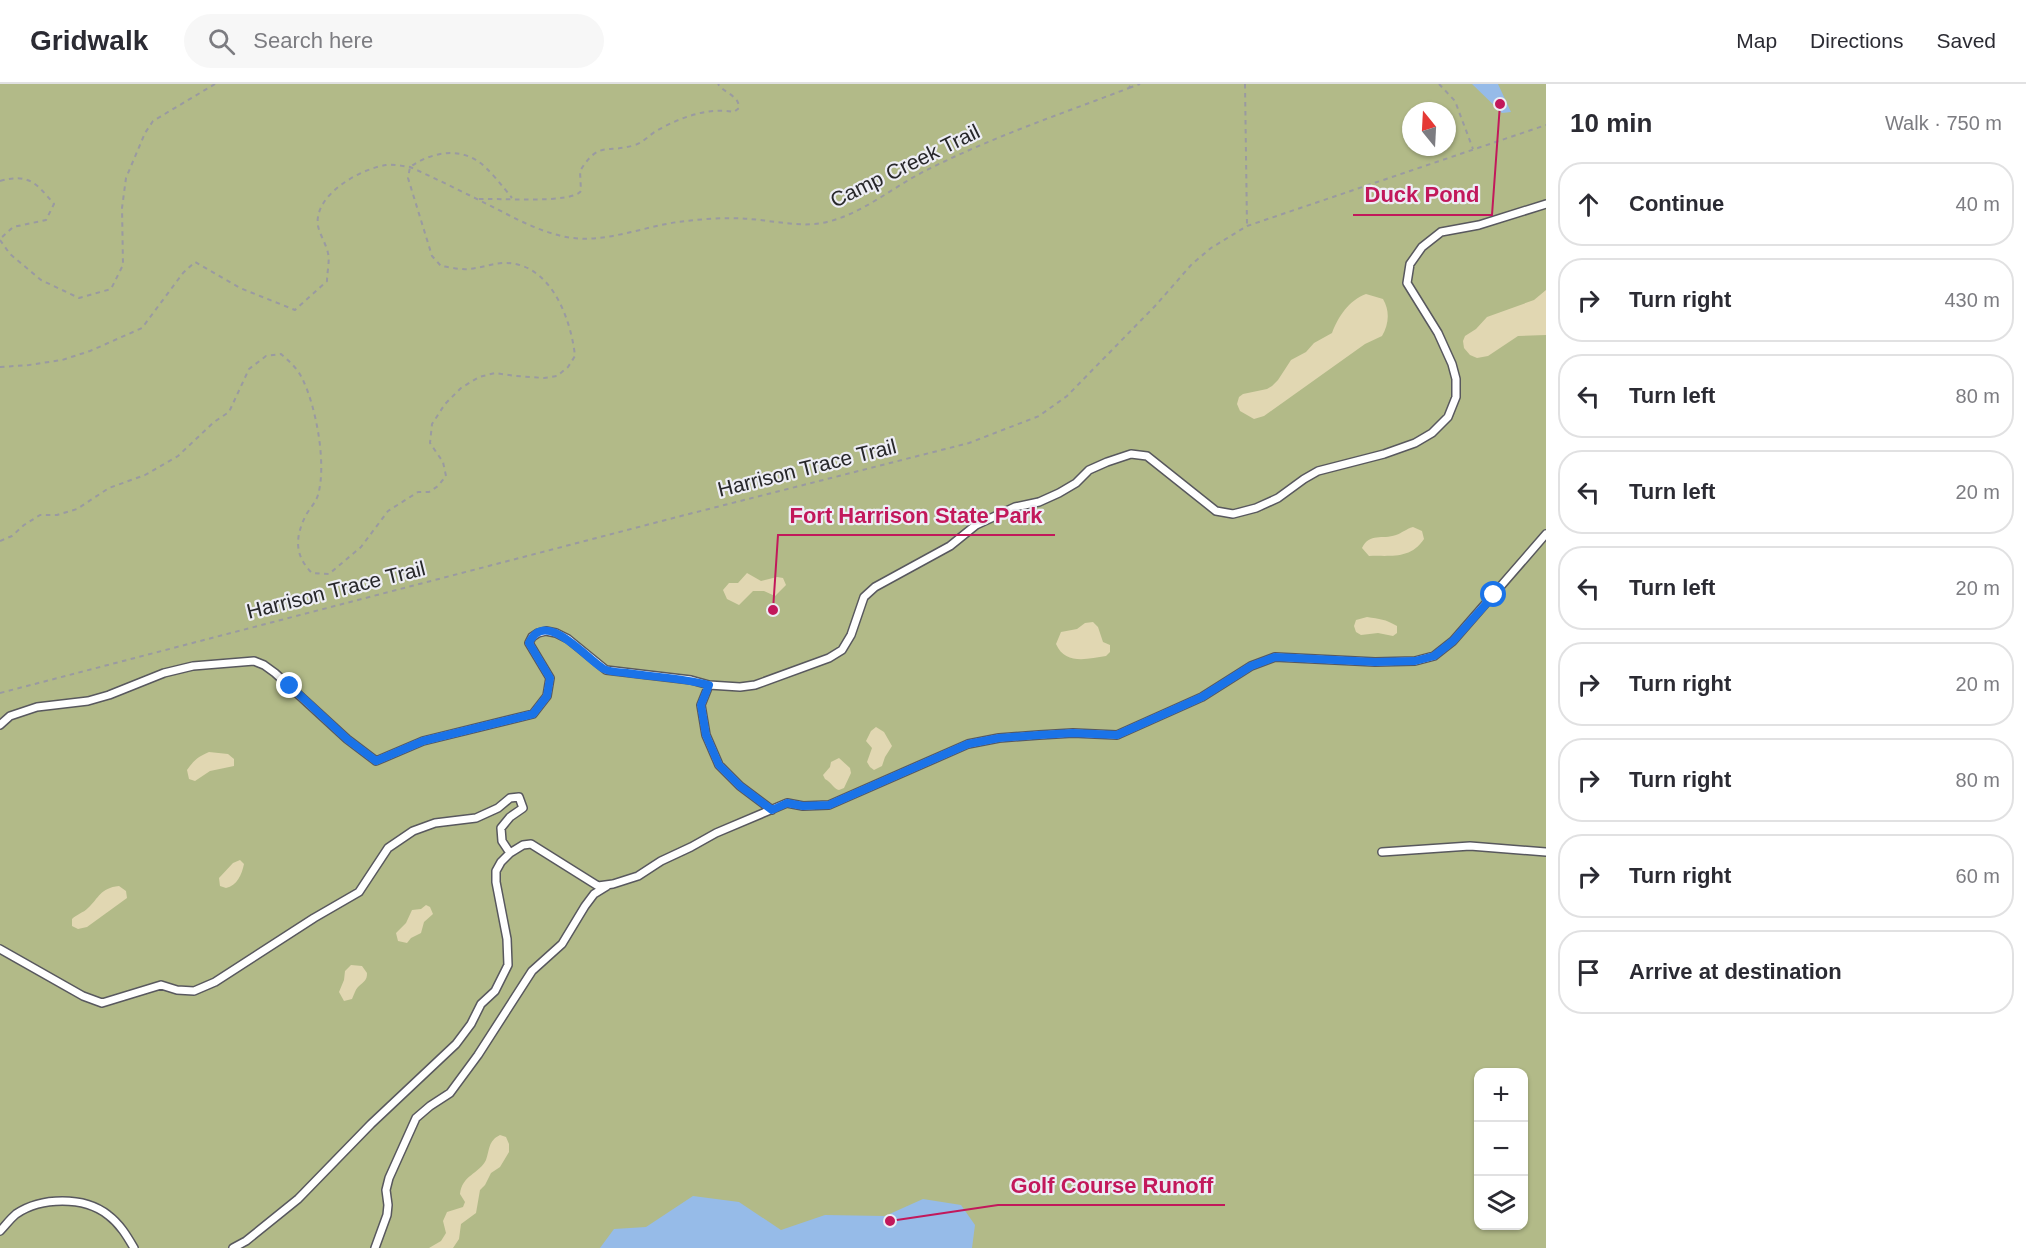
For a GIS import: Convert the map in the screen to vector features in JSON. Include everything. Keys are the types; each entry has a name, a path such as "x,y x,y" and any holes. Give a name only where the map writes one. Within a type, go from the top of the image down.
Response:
{"lane":[{"path":"0,725 10,716 37,707 88,701 164,673 193,666 254,661 275,673 347,739 376,761 423,741 533,714 547,696 550,678 529,643 532,637 546,631 568,639 606,670 709,685 740,687 754,685 829,658 842,650 851,635 864,597 875,587 950,546 976,525 1015,507 1040,502 1059,493 1076,483 1089,470 1107,462 1131,454 1147,456 1216,511 1233,514 1256,508 1278,498 1318,471 1384,454 1415,443 1432,433 1448,417 1456,397 1456,378 1438,333 1407,283 1410,264 1422,247 1441,232 1479,225 1546,204"},
{"path":"233,1248 246,1241 298,1198 370,1124 456,1044 471,1024 481,1004 495,991 508,965 507,939 496,871 501,862 523,845 531,844 598,886 609,885 638,876 661,861 716,833 787,803 803,806 829,805 968,744 999,738 1039,735 1073,733 1117,735 1202,697 1251,666 1275,657 1375,662 1415,661 1434,656 1453,641 1546,534"},
{"path":"709,685 701,705 706,735 719,765 740,786 772,810"},
{"path":"0,949 83,996 102,1003 161,985 177,990 194,991 214,982 359,892 388,848 413,831 435,823 476,818 498,808 510,798 519,797 524,808 501,828 502,841 510,854"},
{"path":"1382,852 1470,846 1546,852"},
{"path":"375,1248 387,1215 386,1190 389,1178 416,1118 450,1093 473,1063 532,971 562,944 594,894 609,885"},
{"path":"0,1231 16,1215 34,1205 59,1200 99,1209 118,1224 134,1248"}],"path":[{"path":"0,181 16,176 36,183 54,204 46,220 13,227 0,240 10,254 41,280 79,298 111,289 123,265 122,208 126,178 146,134 153,121 215,84"},
{"name":"Camp Creek Trail","path":"476,199 562,199 578,196 581,191 579,171 591,154 599,150 637,145 658,130 690,116 720,109 734,112 739,108 739,101 727,94 718,84"},
{"path":"1129,88 1131,84"},
{"name":"Camp Creek Trail","path":"0,367 62,360 90,351 142,328 183,273 195,262 240,288 295,310 327,281 329,254 318,225 319,213 328,196 343,183 387,165 410,167 534,228 568,237 592,239 678,222 721,219 805,224 827,222 997,137 1140,84"},
{"path":"1245,84 1247,226"},
{"path":"1439,84 1455,101 1474,150"},
{"name":"Harrison Trace Trail","path":"0,693 969,443 1009,429 1039,416 1067,396 1192,264 1211,248 1247,226 1546,125"},
{"path":"0,541 12,536 40,515 57,515 77,509 109,488 145,475 178,456 214,422 229,412 249,369 266,356 281,354 291,362 302,378 316,415 321,463 318,495 299,532 298,551 303,564 312,573 329,574 361,547 388,511 418,492 429,492 446,476 443,462 430,442 432,424 445,404 461,388 478,377 495,373 544,378 557,376 568,367 575,356 568,319 556,296 542,278 525,267 507,263 466,270 441,266 432,256 408,178 410,167 423,157 438,154 461,154 478,160 512,198"}],"green space":[{"path":"0,84 1546,84 1546,1248 0,1248"}],"sand":[{"path":"1546,290 1546,335 1518,336 1488,356 1477,358 1470,355 1464,348 1465,336 1476,329 1487,317 1534,300"},
{"path":"1366,294 1383,299 1387,308 1388,318 1382,336 1365,344 1264,416 1254,419 1240,411 1237,404 1239,397 1272,386 1291,360 1332,333 1345,310 1354,300"},
{"path":"1413,527 1422,531 1424,539 1418,546 1406,553 1392,556 1369,556 1362,548 1373,538 1396,535"},
{"path":"747,573 761,581 777,577 783,578 786,585 775,596 764,591 753,591 739,605 727,599 723,590 729,583 738,583"},
{"path":"1367,617 1397,626 1397,633 1393,636 1378,633 1361,635 1356,632 1354,626 1356,620"},
{"path":"1093,622 1098,627 1103,642 1110,645 1110,652 1106,656 1077,659 1060,651 1056,644 1061,632 1077,629 1085,623"},
{"path":"876,727 884,732 892,746 882,766 874,770 867,762 872,748 866,741"},
{"path":"209,752 228,754 234,759 234,766 210,771 195,781 189,779 187,770 189,767 196,759"},
{"path":"839,758 850,768 851,773 844,788 839,790 823,775 831,762"},
{"path":"240,860 244,864 236,882 226,888 220,886 219,878 233,863"},
{"path":"119,886 126,891 127,898 87,927 78,929 72,926 72,919 86,910 104,891"},
{"path":"426,905 430,907 433,914 424,922 421,933 407,943 398,941 396,933 406,923 412,910 421,909"},
{"path":"351,965 362,966 367,976 352,999 344,1001 339,992 345,971"},
{"path":"500,1135 506,1137 509,1152 500,1167 491,1173 480,1190 476,1213 461,1224 459,1239 453,1248 429,1248 441,1241 446,1233 443,1221 447,1212 463,1207 465,1202 460,1194 461,1188 467,1179 483,1165 491,1143"}],"water":[{"path":"1472,84 1498,84 1511,112 1502,113"},
{"path":"693,1196 739,1202 781,1230 825,1215 885,1216 923,1199 961,1205 975,1225 972,1248 600,1248 614,1229 646,1227"}],"place":[{"name":"Duck Pond","path":"1500,104"},
{"name":"Fort Harrison State Park","path":"773,610"},
{"name":"Golf Course Runoff","path":"890,1221"}],"route":[{"path":"290,686 347,739 376,761 423,741 533,714 547,696 550,678 529,643 538,633 546,631 556,633 568,639 606,670 709,685 701,705 706,735 719,765 740,786 772,810 787,803 803,806 829,805 968,744 999,738 1039,735 1073,733 1117,735 1202,697 1251,666 1275,657 1375,662 1415,661 1434,656 1453,641 1494,595"}]}
